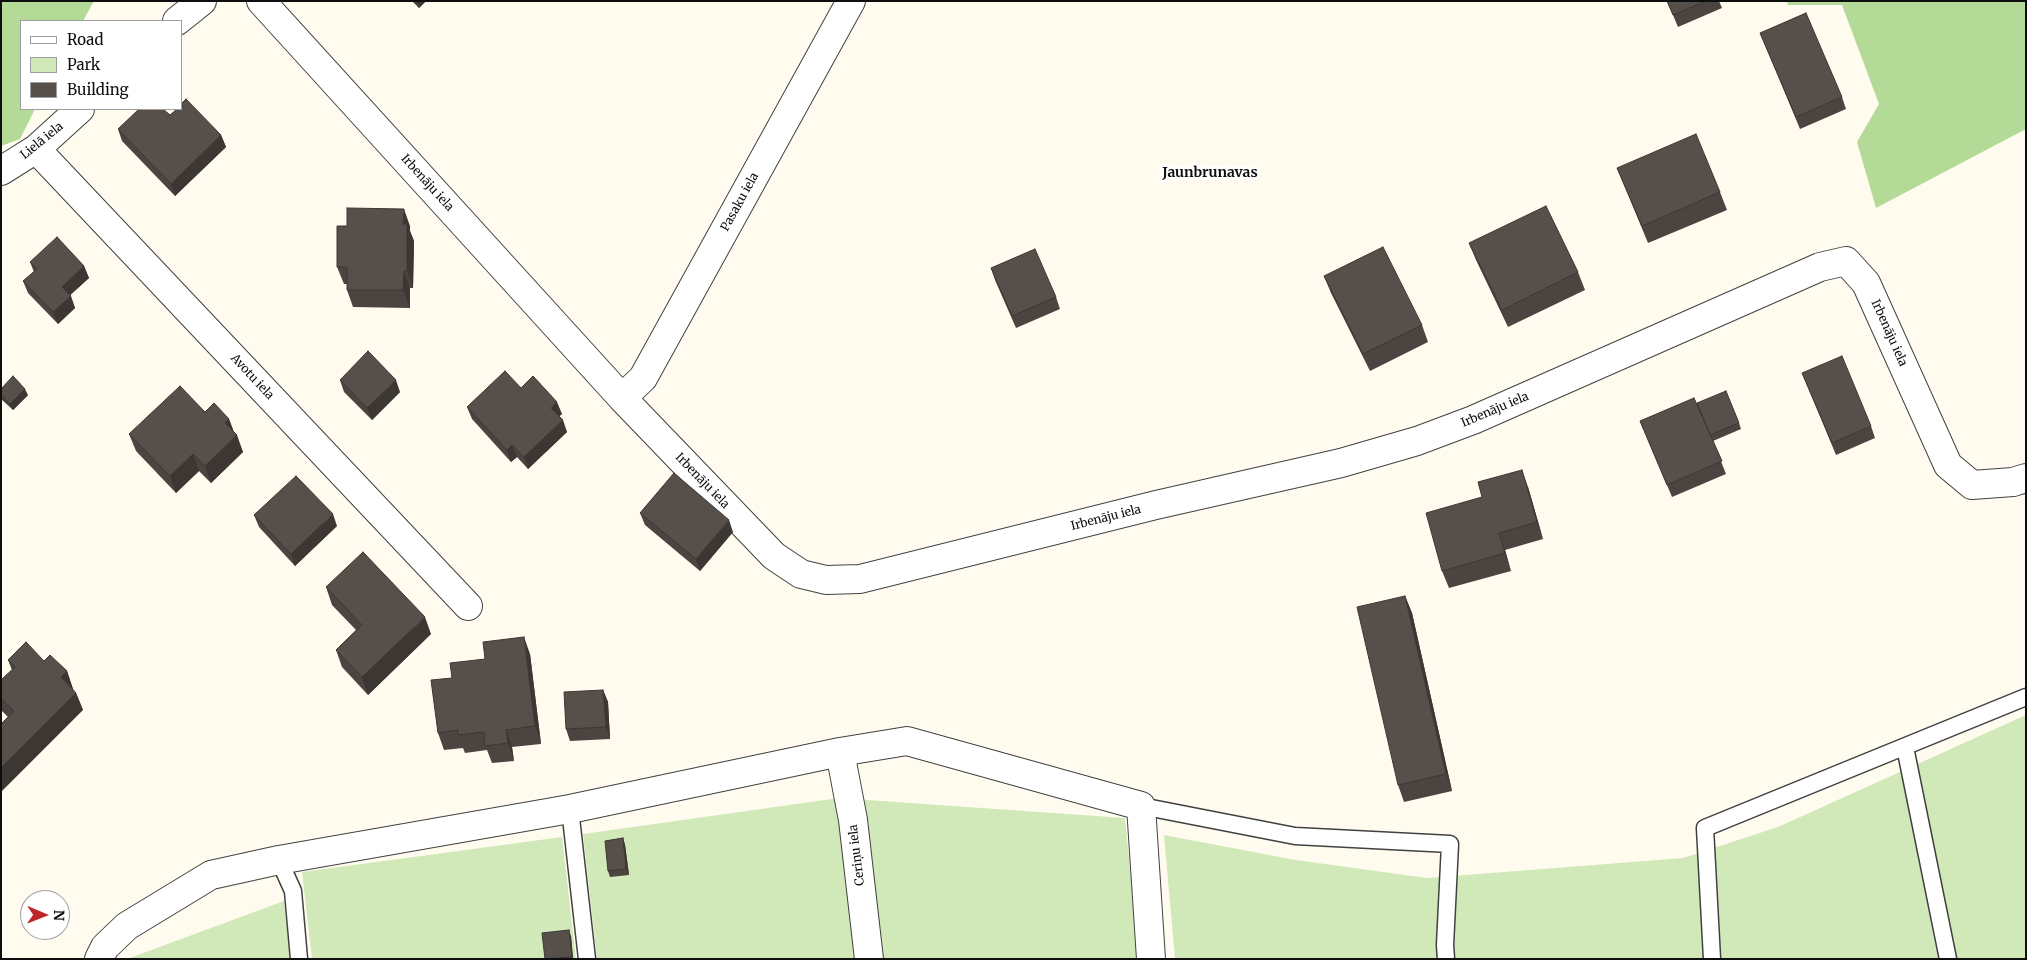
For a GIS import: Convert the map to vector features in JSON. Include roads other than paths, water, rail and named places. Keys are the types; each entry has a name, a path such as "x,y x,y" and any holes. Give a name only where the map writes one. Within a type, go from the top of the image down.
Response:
{"street":[{"path":"178,20 202,1"},
{"name":"Irbenāju iela","path":"261,1 622,398 774,556 801,574 826,580 860,579 1156,505 1341,463 1417,441 1473,420 1820,267 1846,261 1866,283 1948,465 1972,485 2013,482 2026,478"},
{"name":"Pasaku iela","path":"622,398 643,378 851,1"},
{"name":"Lielā iela","path":"1,171 36,149 79,110"},
{"name":"Avotu iela","path":"36,149 468,606"},
{"path":"99,959 105,947 128,926 211,876 279,860 570,809 840,752 907,741 1141,806 1151,959"},
{"name":"Ceriņu iela","path":"840,752 853,820 869,959"}],"lane":[{"path":"1712,959 1705,828 2026,697"},
{"path":"1905,746 1948,959"},
{"path":"1141,806 1295,836 1450,844 1446,959"},
{"path":"570,809 587,959"},
{"path":"279,860 293,891 299,959"}],"district":[{"name":"Jaunbrunavas","path":"1210,173"}]}
